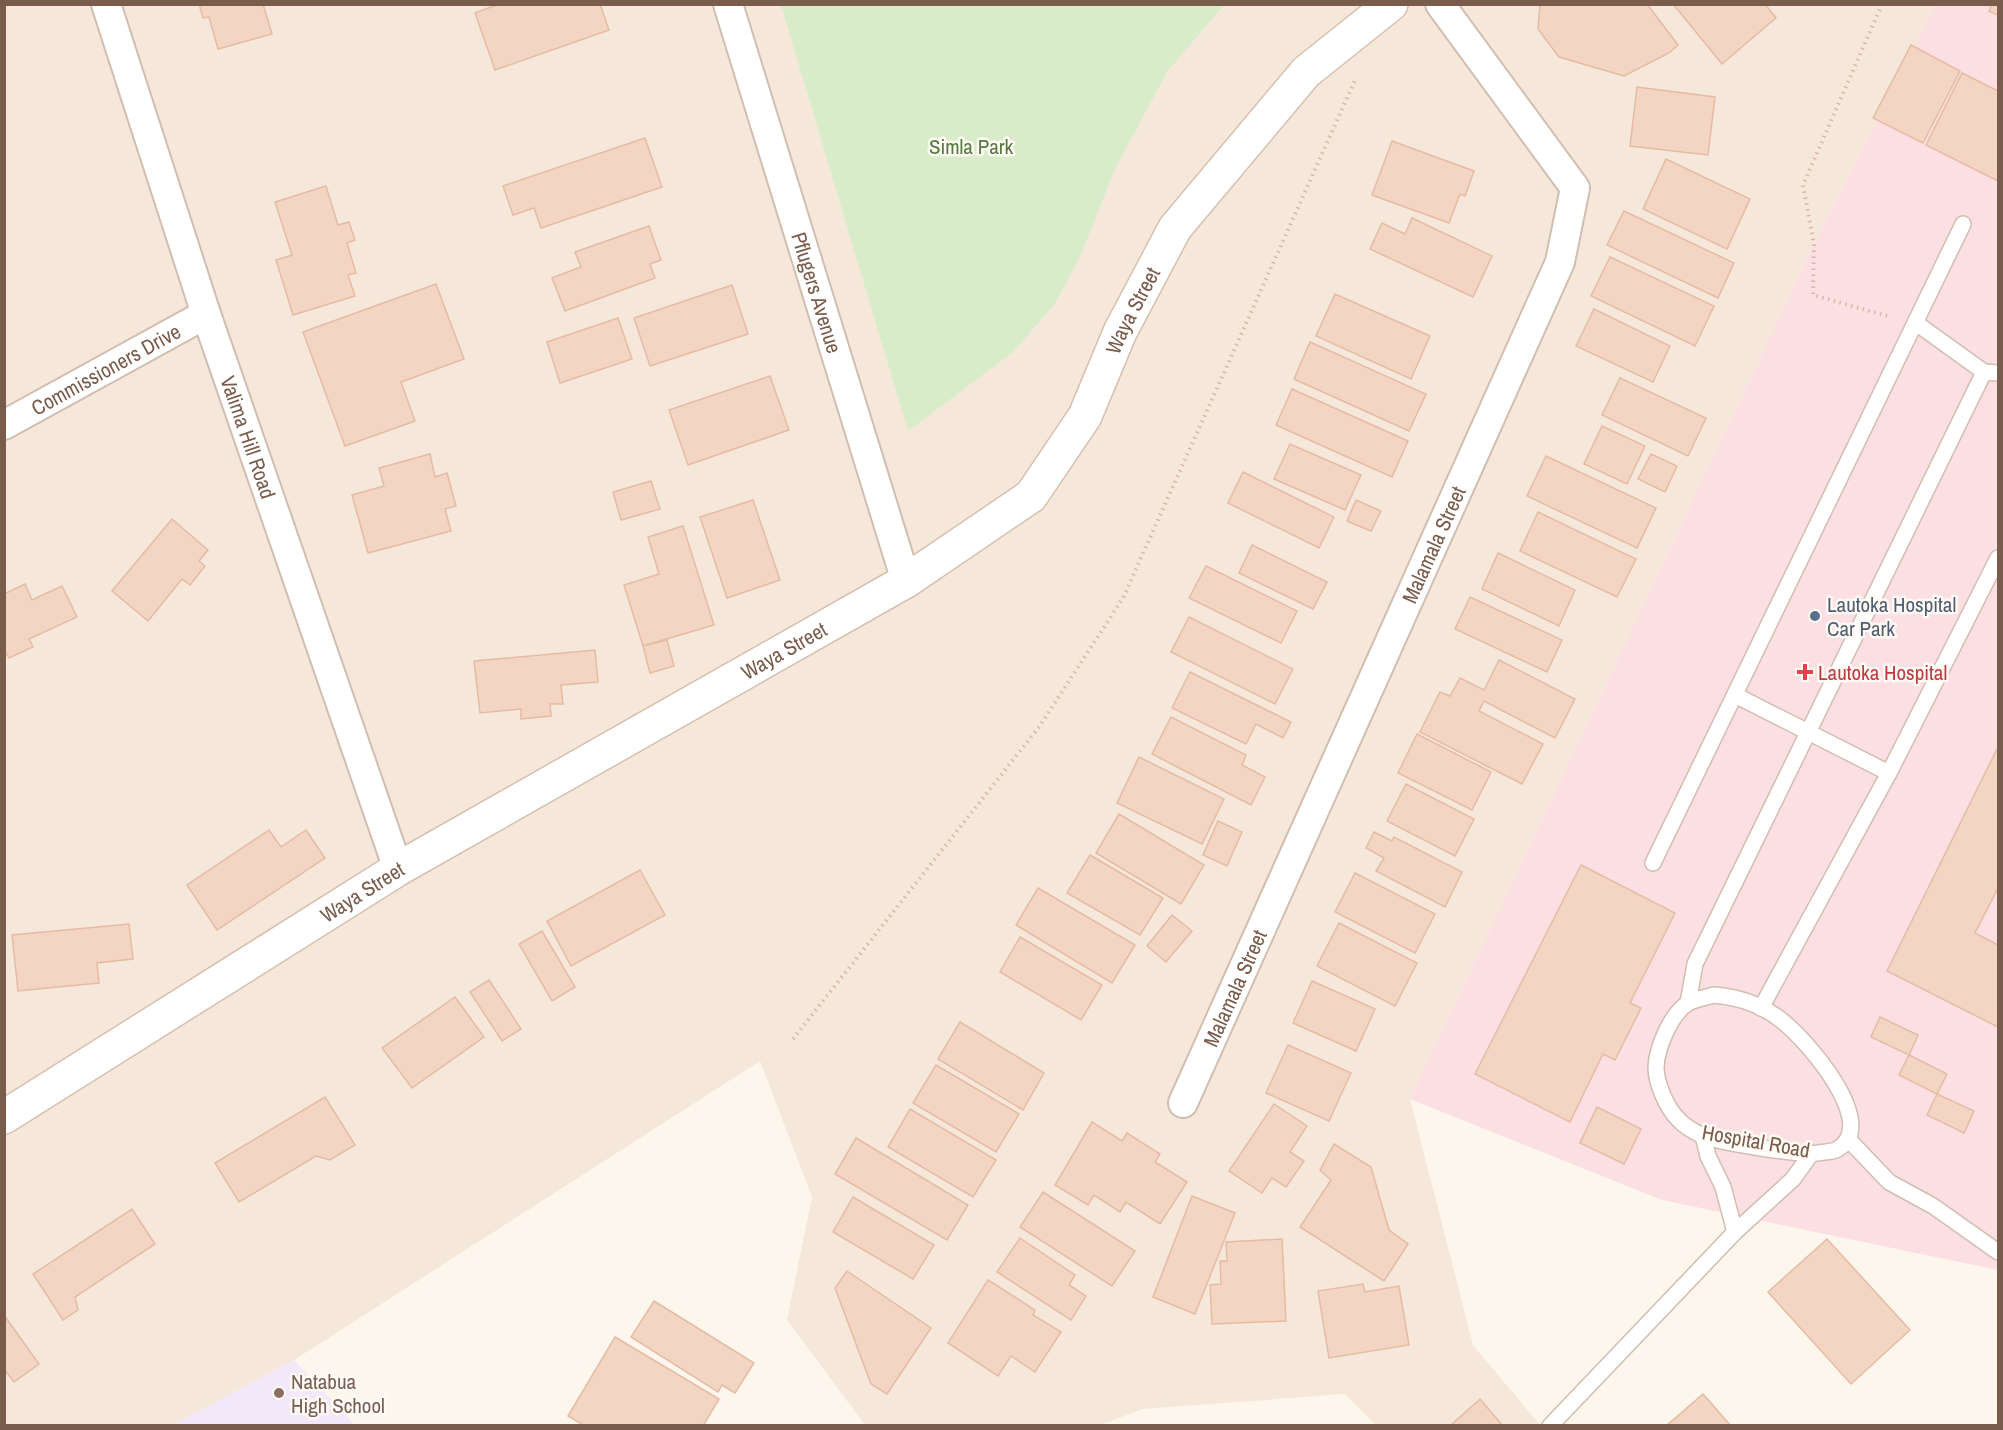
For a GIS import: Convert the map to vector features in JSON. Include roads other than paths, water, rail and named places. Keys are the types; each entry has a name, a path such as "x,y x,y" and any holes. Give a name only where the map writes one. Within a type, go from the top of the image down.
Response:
{"main road":[{"name":"Waya Street","path":"4,1117 398,869 906,581 1031,496 1085,416 1120,332 1175,228 1306,72 1391,4"}],"street":[{"name":"Valima Hill Road","path":"106,4 206,314 398,869"},
{"name":"Pflugers Avenue","path":"728,4 906,581"},
{"name":"Malamala Street","path":"1183,1103 1560,262 1575,188 1440,4"},
{"name":"Commissioners Drive","path":"4,425 206,314"}],"lane":[{"path":"1653,863 1963,224"},
{"path":"1916,323 1991,372 1695,964 1688,1003 1714,995 1737,997 1780,1019 1801,1038 1844,1097 1852,1119 1848,1139 1888,1182 1933,1206 1998,1252"},
{"path":"1761,1008 1889,773 1998,558"},
{"path":"1734,695 1808,735 1889,773"},
{"name":"Hospital Road","path":"1688,1003 1663,1037 1656,1067 1663,1096 1678,1120 1703,1136 1811,1155 1836,1150 1848,1139"},
{"path":"1703,1136 1708,1156 1723,1187 1735,1232"},
{"path":"1550,1425 1735,1232 1793,1179 1811,1155"}],"place":[{"name":"Lautoka Hospital Car Park","path":"1815,616"},
{"name":"Lautoka Hospital","path":"1805,672"},
{"name":"Natabua High School","path":"279,1393"}],"park label":[{"name":"Simla Park","path":"971,146"}]}
